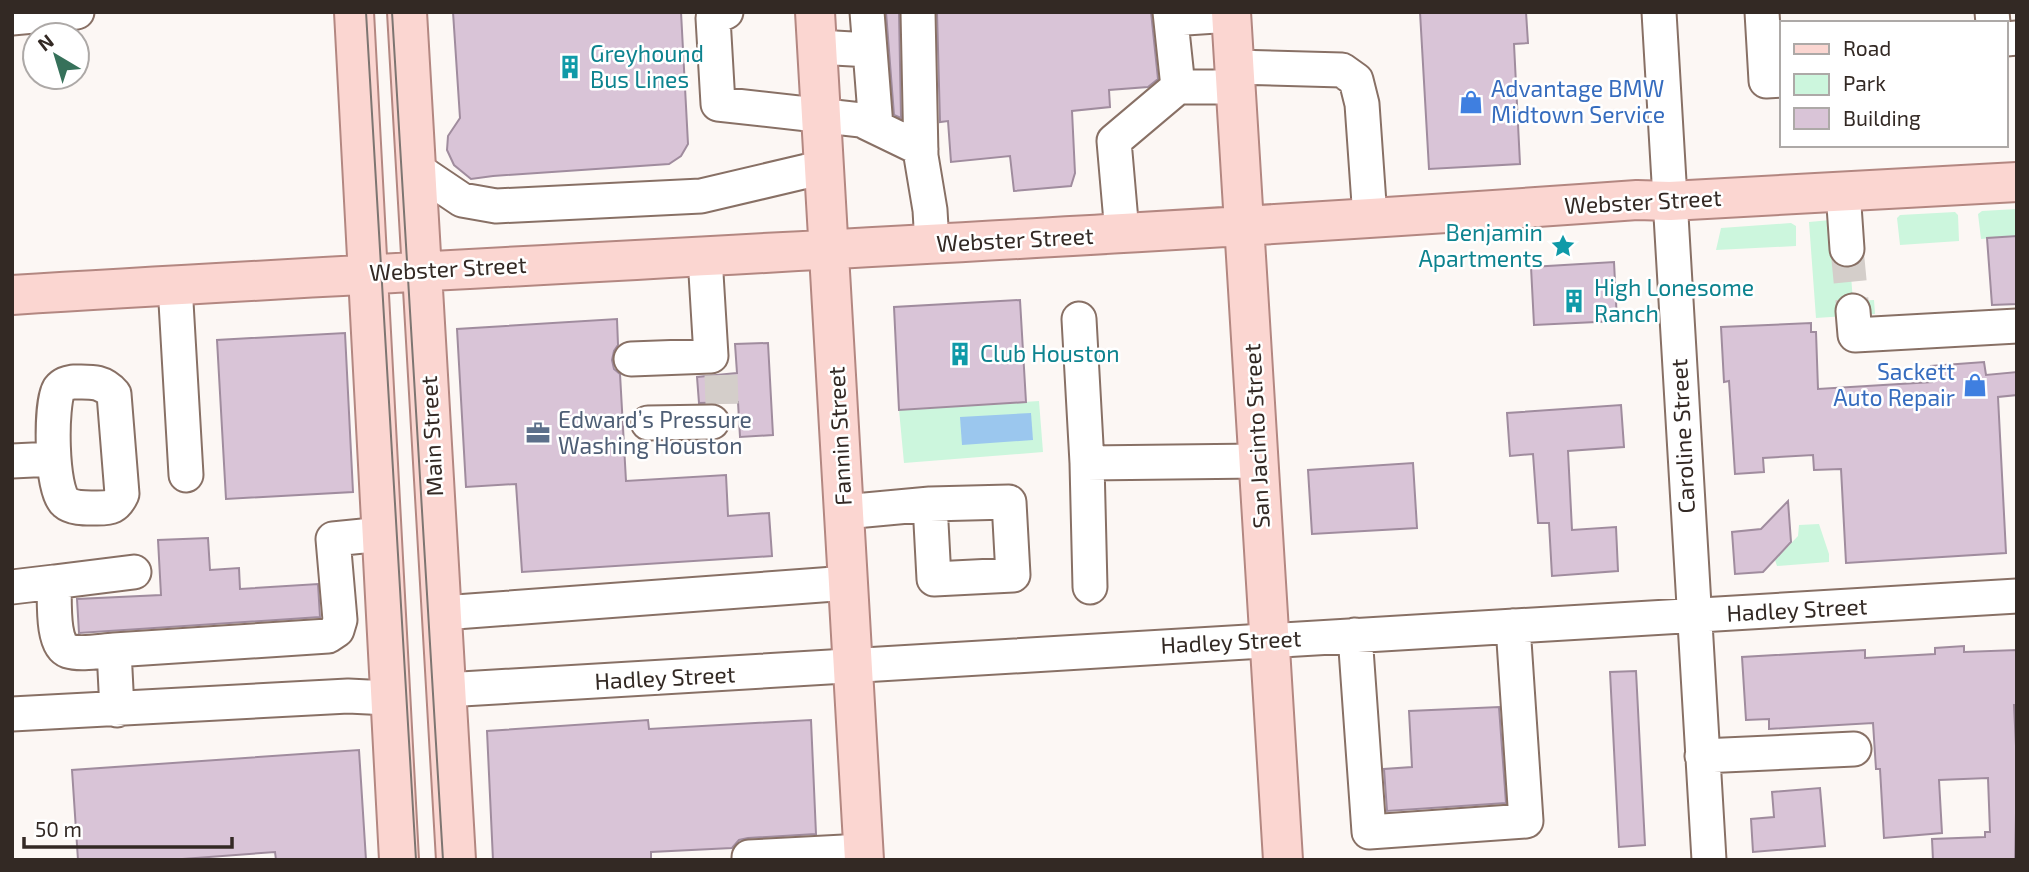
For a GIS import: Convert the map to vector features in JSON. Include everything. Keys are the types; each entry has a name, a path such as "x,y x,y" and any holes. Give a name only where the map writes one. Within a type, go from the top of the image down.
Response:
{"main road":[{"path":"354,12 399,860"},
{"name":"Main Street","path":"407,12 456,860"},
{"name":"San Jacinto Street","path":"1231,14 1283,860"},
{"name":"Fannin Street","path":"816,30 863,855"},
{"name":"Webster Street","path":"12,295 422,270 830,251 1637,200 1670,201 2017,182"}],"street":[{"path":"12,18 76,12"},
{"path":"726,12 713,19 718,104 861,120 921,149"},
{"path":"867,12 876,127"},
{"path":"918,12 921,149 932,244"},
{"name":"Caroline Street","path":"1659,12 1709,860"},
{"path":"1762,12 1766,81 1780,80"},
{"path":"1178,87 1171,16 1231,14"},
{"path":"816,30 870,50"},
{"path":"1122,233 1114,141 1178,87 1235,77 1342,70 1356,80 1362,104 1370,218"},
{"path":"416,169 461,200 496,206 701,196 824,167"},
{"path":"1843,191 1847,249"},
{"path":"705,257 713,390"},
{"path":"175,285 186,475"},
{"path":"1853,311 1855,335 2017,326"},
{"path":"1079,318 1090,587"},
{"path":"631,359 713,390"},
{"path":"648,424 713,390"},
{"path":"12,461 54,459"},
{"path":"1087,463 1259,461"},
{"path":"844,512 930,504"},
{"path":"54,582 57,641 64,650 73,652 328,636 337,630 340,620 333,539 383,534"},
{"path":"12,587 134,572"},
{"path":"442,613 848,583"},
{"name":"Hadley Street","path":"445,690 2017,596"},
{"path":"1355,635 1369,832 1526,821 1513,626"},
{"path":"114,650 117,710"},
{"path":"12,715 348,696 389,698"},
{"path":"1702,756 1854,749"},
{"path":"749,860 748,857 863,855"}],"green space":[{"path":"2017,209 2017,236 1981,239 1978,214 1982,211"},
{"path":"1955,212 1958,215 1959,241 1900,245 1897,218 1900,215"},
{"path":"1853,218 1849,250 1853,301 1874,300 1875,314 1816,318 1809,222"},
{"path":"1791,223 1796,226 1796,246 1716,250 1721,228"},
{"path":"1039,401 1043,452 904,463 899,410"},
{"path":"1819,524 1829,562 1777,566 1775,560 1798,536 1799,525"}],"water":[{"path":"1031,413 1033,440 962,445 960,417"}],"building":[{"name":"Greyhound Bus Lines","path":"453,12 681,12 688,144 681,156 669,164 471,179 454,165 447,150 448,136 460,118"},
{"path":"886,12 899,12 901,118 894,115"},
{"path":"937,12 1151,12 1158,79 1148,87 1109,90 1110,107 1072,111 1075,173 1071,186 1014,191 1010,156 951,162 948,121 940,122"},
{"name":"Advantage BMW Midtown Service","path":"1420,12 1526,12 1528,43 1514,44 1520,164 1429,169"},
{"path":"2017,236 2017,304 1992,305 1987,238"},
{"name":"High Lonesome Ranch","path":"1614,262 1617,321 1534,325 1531,267"},
{"name":"Club Houston","path":"1020,300 1026,402 899,410 894,307"},
{"path":"617,319 618,345 612,360 614,369 620,374 626,481 726,475 728,516 769,513 772,556 522,572 516,484 466,487 457,329"},
{"path":"1811,323 1811,332 1816,332 1818,389 1932,382 1931,366 1984,362 1986,375 2017,372 2017,395 1998,397 2006,553 1846,563 1841,469 1814,470 1813,455 1763,458 1764,472 1735,474 1729,381 1724,382 1721,327"},
{"path":"345,333 353,492 226,499 217,340"},
{"path":"768,343 773,435 740,437 738,402 699,403 697,377 737,373 735,344"},
{"path":"1621,405 1624,447 1568,451 1572,530 1616,527 1618,571 1552,576 1549,523 1538,523 1533,454 1510,456 1507,413"},
{"path":"1413,463 1417,528 1312,534 1308,470"},
{"path":"1788,501 1791,542 1763,572 1735,574 1732,532 1761,529"},
{"path":"208,538 210,570 239,568 240,589 318,584 320,617 79,633 77,599 161,595 158,540"},
{"path":"1964,646 1964,652 2017,650 2017,705 2014,705 2017,766 2015,860 1933,860 1932,839 1985,837 1985,832 1990,832 1988,778 1939,780 1942,833 1884,838 1880,769 1876,769 1873,723 1769,729 1769,719 1746,720 1742,657 1865,650 1865,658 1935,654 1935,648"},
{"path":"1636,671 1645,845 1619,847 1610,672"},
{"path":"1499,707 1506,803 1387,811 1384,769 1412,767 1409,711"},
{"path":"648,720 649,729 811,720 816,834 748,838 739,840 732,848 651,852 651,860 493,860 487,731"},
{"path":"359,750 366,860 276,860 275,852 169,860 78,860 72,770"},
{"path":"1820,788 1825,846 1753,852 1751,819 1774,817 1772,792"}],"tunnel":[{"path":"1847,249 1853,311"},
{"path":"721,375 722,404"}],"tram line":[{"path":"366,12 416,860"},
{"path":"392,12 443,860"}],"place":[{"name":"Greyhound Bus Lines","path":"570,67"},
{"name":"Advantage BMW Midtown Service","path":"1471,102"},
{"name":"Benjamin Apartments","path":"1563,246"},
{"name":"High Lonesome Ranch","path":"1574,301"},
{"name":"Club Houston","path":"960,354"},
{"name":"Sackett Auto Repair","path":"1975,385"},
{"name":"Edward’s Pressure Washing Houston","path":"538,433"}]}
